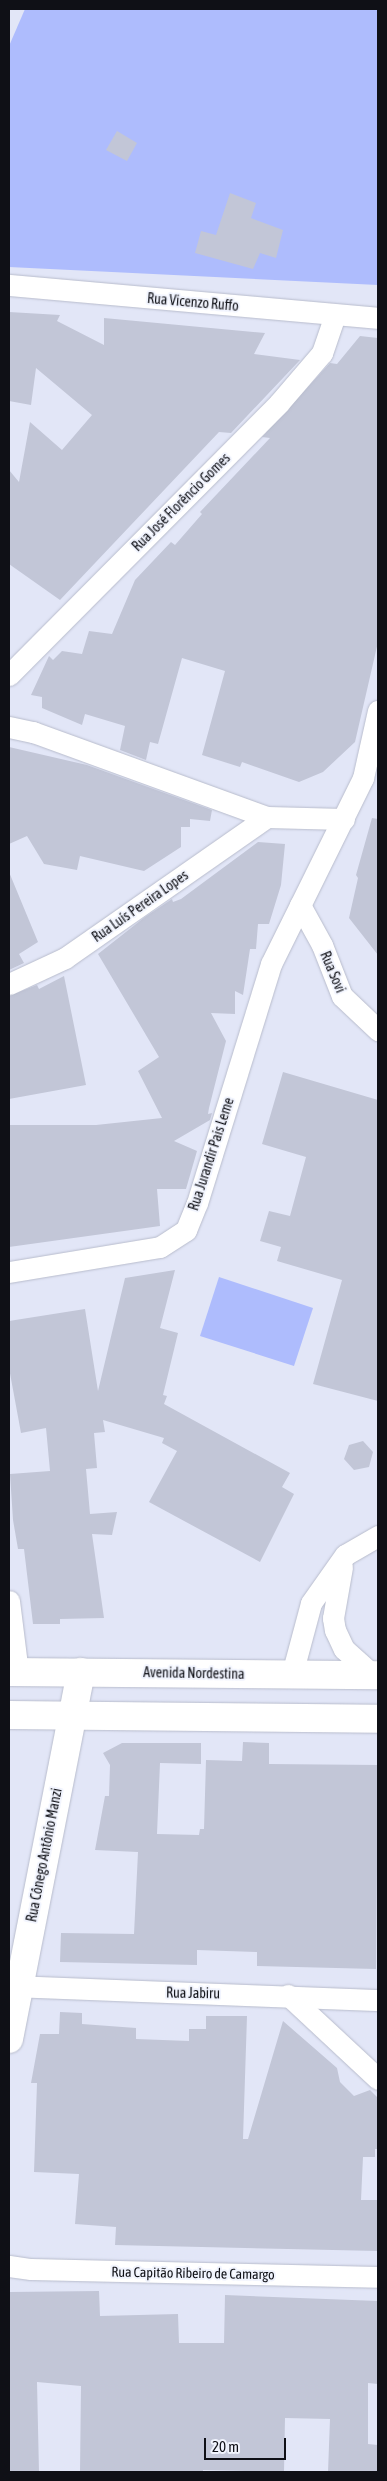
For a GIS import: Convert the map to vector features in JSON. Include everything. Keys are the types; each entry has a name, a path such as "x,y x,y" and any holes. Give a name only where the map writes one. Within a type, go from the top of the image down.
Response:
{"main road":[{"name":"Avenida Nordestina","path":"14,1672 376,1675"},
{"name":"Rua Cônego Antônio Manzi","path":"9,2039 13,1987 81,1672"},
{"path":"9,1715 378,1719"}],"street":[{"name":"Rua Vicenzo Ruffo","path":"9,286 378,318"},
{"name":"Rua José Florêncio Gomes","path":"9,675 279,403 322,354 335,315"},
{"name":"Rua Jurandir Pais Leme","path":"9,1272 160,1247 186,1230 197,1203 271,964 344,818 370,775 378,711"},
{"path":"9,727 33,732 267,817 344,818"},
{"name":"Rua Luís Pereira Lopes","path":"9,984 66,958 267,817"},
{"name":"Rua Sovi","path":"300,905 322,945 342,996 378,1030"},
{"path":"292,1674 311,1603 345,1556 378,1536"},
{"path":"345,1556 337,1586 333,1618 335,1630 344,1649 376,1675"},
{"path":"9,1601 14,1672"},
{"name":"Rua Jabiru","path":"13,1987 90,1992 288,1995 378,2000"},
{"path":"288,1995 378,2079"},
{"name":"Rua Capitão Ribeiro de Camargo","path":"9,2266 30,2269 378,2277"}],"shaded area":[{"path":"25,9 378,9 378,285 9,267 9,46"},
{"path":"219,1277 313,1308 294,1366 200,1336"}],"building":[{"path":"117,131 137,143 127,161 106,150"},
{"path":"230,193 256,203 251,218 283,230 276,258 260,253 253,269 195,253 201,231 216,235"},
{"path":"9,312 60,315 57,321 104,345 104,318 265,333 254,354 300,360 231,433 219,432 60,600 9,564 9,470 19,482 30,422 62,450 92,415 36,368 31,405 9,401"},
{"path":"360,336 378,338 378,642 355,742 323,772 299,782 242,762 240,767 202,755 225,671 182,658 158,744 150,742 146,760 120,750 125,726 85,714 82,725 42,708 42,697 31,695 49,656 53,660 62,651 82,654 89,631 112,634 135,580 171,542 175,545 202,514 200,512 270,438 262,437 330,363 337,364"},
{"path":"9,747 87,765 212,810 210,821 190,819 190,827 181,827 181,847 144,871 80,856 77,870 44,864 27,836 9,844"},
{"path":"372,818 378,819 378,955 349,918 358,878 356,875"},
{"path":"258,842 285,844 281,885 269,924 258,924 256,949 250,949 243,995 235,991 235,1014 211,1013 226,1041 209,1108 208,1114 212,1113 210,1120 174,1141 197,1151 186,1189 157,1189 160,1226 9,1247 9,1125 96,1125 162,1118 138,1071 159,1057 98,954 145,917 172,899 173,902 181,899"},
{"path":"9,872 38,942 19,954 24,963 9,970"},
{"path":"64,976 86,1085 9,1099 9,996 37,985 39,989"},
{"path":"283,1072 378,1100 378,1401 313,1384 342,1280 277,1261 281,1247 260,1241 269,1211 290,1216 306,1157 262,1144"},
{"path":"175,1270 160,1328 178,1333 163,1395 167,1396 164,1404 290,1473 282,1487 294,1494 260,1562 149,1502 177,1451 162,1443 164,1438 103,1420 105,1432 94,1433 97,1468 86,1469 90,1514 117,1512 112,1535 92,1534 104,1618 60,1619 60,1624 33,1624 24,1549 18,1549 13,1520 10,1474 50,1471 46,1428 21,1433 9,1368 9,1321 85,1309 98,1391 125,1278"},
{"path":"363,1441 373,1452 369,1467 354,1470 344,1459 349,1445"},
{"path":"243,1742 269,1743 269,1764 378,1765 376,1969 257,1966 257,1952 197,1950 197,1965 60,1962 61,1933 134,1934 138,1852 95,1850 105,1796 109,1796 110,1765 103,1753 122,1743 201,1743 201,1764 160,1763 157,1834 199,1835 200,1829 204,1829 206,1760 242,1761"},
{"path":"60,2012 82,2013 82,2024 136,2028 136,2039 189,2041 189,2029 206,2029 206,2016 247,2016 243,2139 248,2139 283,2021 337,2068 340,2082 354,2096 370,2090 378,2098 378,2149 375,2149 375,2157 363,2157 361,2200 378,2200 378,2251 115,2245 116,2227 75,2224 79,2174 34,2172 37,2083 31,2083 40,2034 59,2034"},
{"path":"99,2291 100,2316 178,2314 179,2343 224,2343 225,2295 378,2301 378,2384 368,2383 368,2444 378,2445 378,2472 328,2472 330,2419 285,2418 284,2472 203,2470 203,2472 80,2472 81,2386 37,2382 39,2472 9,2472 9,2292"}]}
